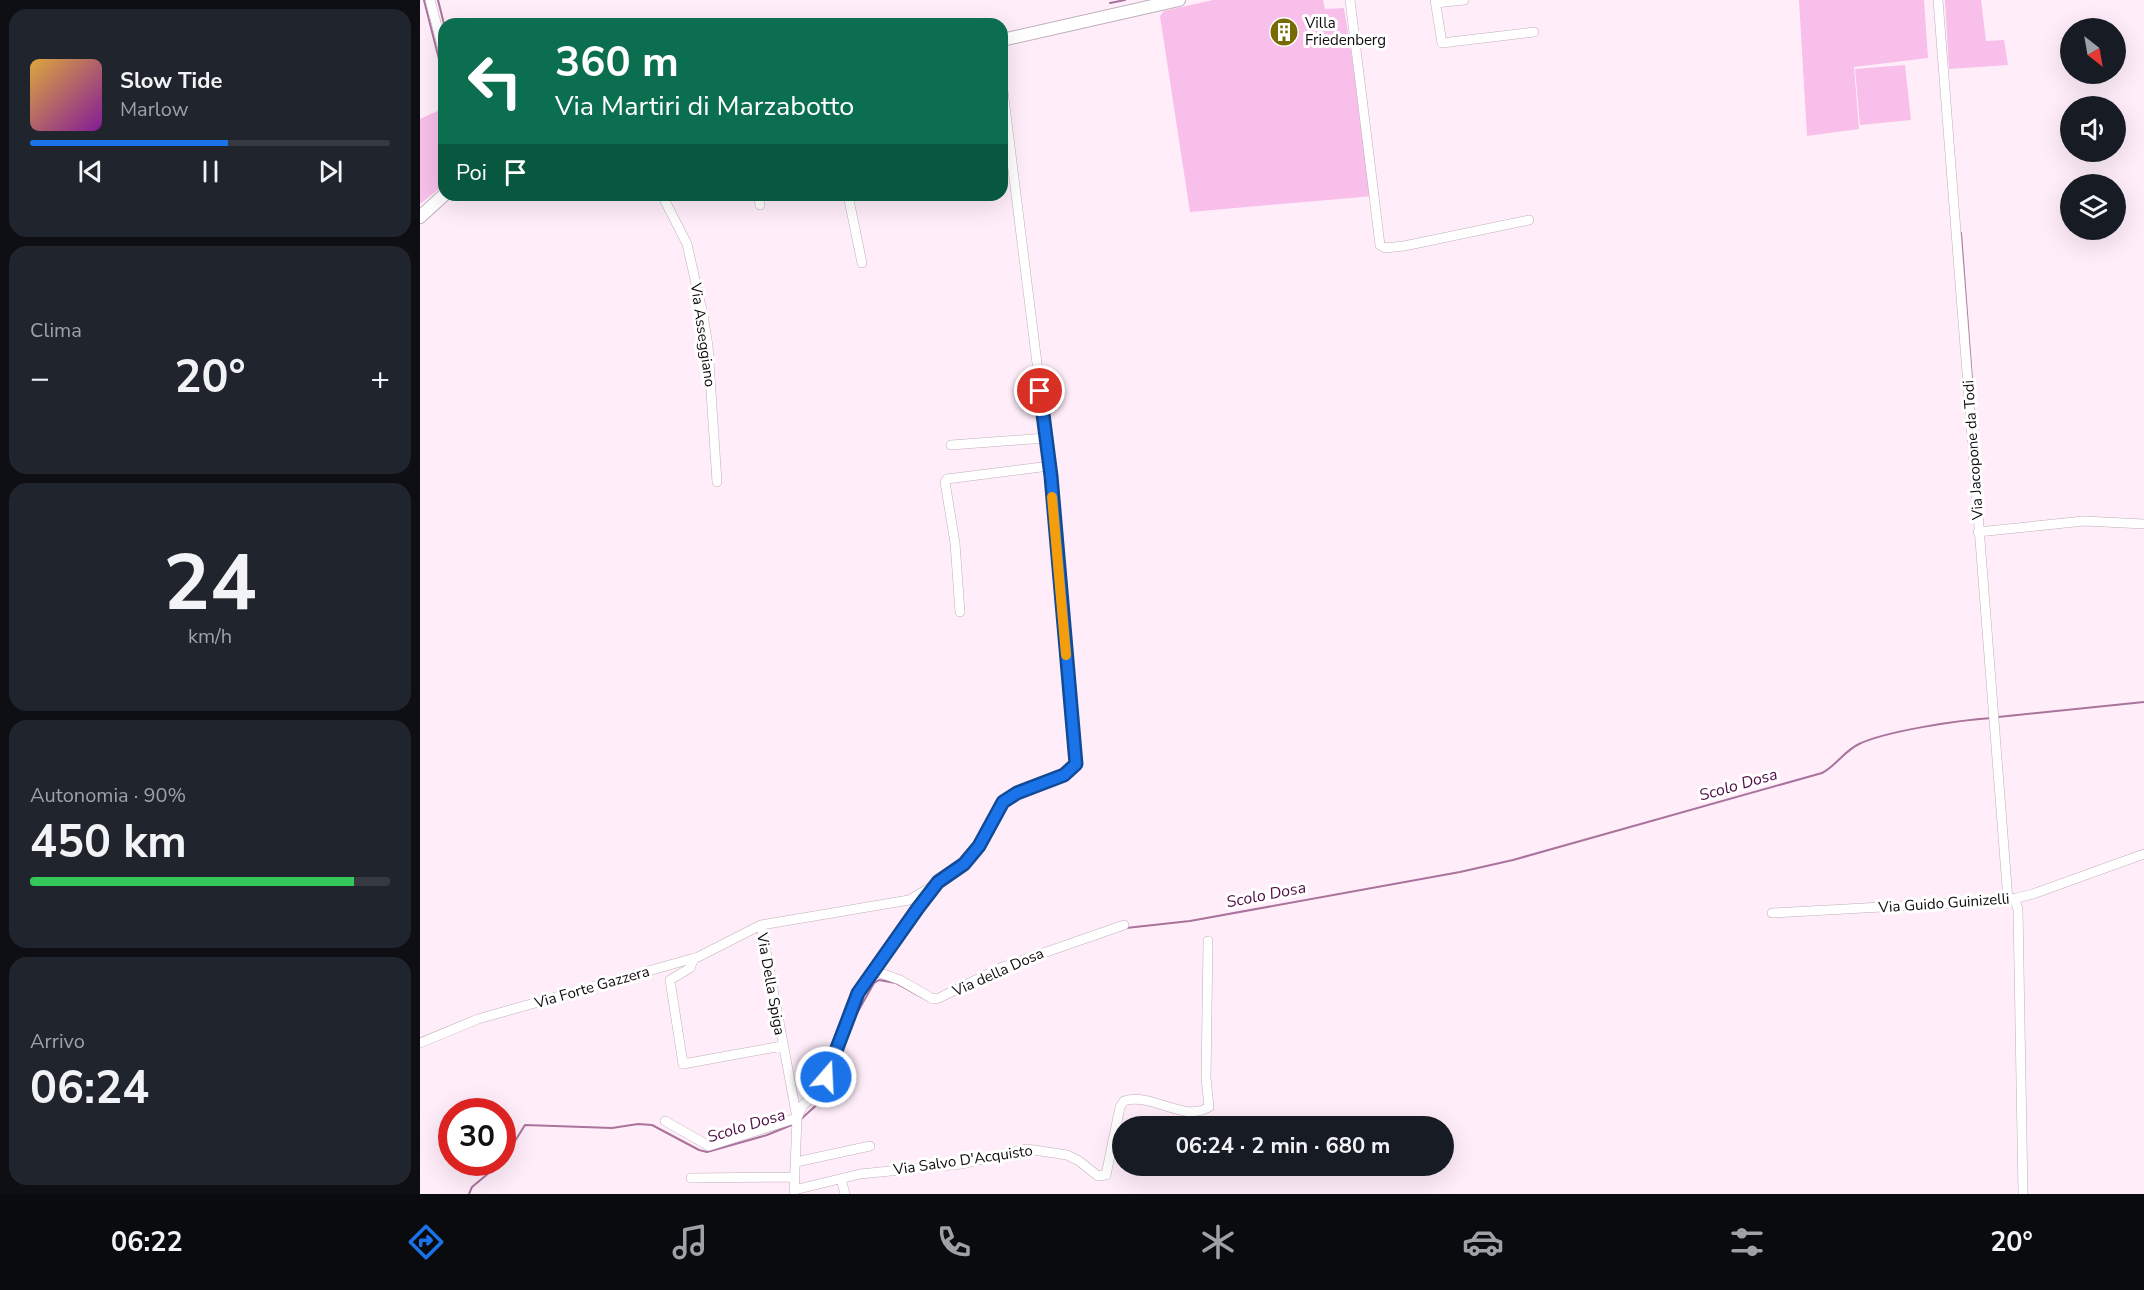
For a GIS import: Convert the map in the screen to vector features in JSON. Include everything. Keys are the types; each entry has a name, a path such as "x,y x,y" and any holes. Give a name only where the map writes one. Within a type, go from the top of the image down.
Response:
{"street":[{"path":"430,0 438,30"},
{"path":"1008,39 1179,0"},
{"path":"1350,0 1380,245 1385,248 1529,220"},
{"path":"1464,0 1436,2 1442,43 1534,32"},
{"name":"Via Jacopone da Todi","path":"1938,0 1995,729 2011,899 2018,909 2023,1194"},
{"path":"960,612 957,559 945,482 947,479 1049,466 1008,131"},
{"path":"420,217 438,200"},
{"name":"Via Asseggiano","path":"665,201 687,244 703,315 709,358 717,482"},
{"path":"759,201 760,205"},
{"path":"849,201 862,263"},
{"path":"951,446 1046,438"},
{"name":"Via Della Spiga","path":"794,1192 798,1132 760,925 915,898 964,864 979,846 996,810 1007,798 1064,775 1076,764 1049,466"},
{"path":"1978,532 2084,521 2144,524"},
{"name":"Via Guido Guinizelli","path":"1772,913 2011,899 2144,854"},
{"path":"665,1121 709,1146 796,1118 803,1105 819,1092 858,993 938,882"},
{"path":"915,898 918,908"},
{"name":"Via Forte Gazzera","path":"420,1042 478,1019 694,958 722,947 760,925"},
{"name":"Via della Dosa","path":"875,971 900,980 933,999 939,998 1000,968 1124,925"},
{"name":"Via Salvo D'Acquisto","path":"794,1192 841,1179 961,1164 1028,1149 1066,1155 1098,1176 1106,1175 1120,1107 1124,1101 1132,1098 1195,1113 1209,1107 1206,1078 1208,941"},
{"path":"694,958 690,968 670,980 683,1064 782,1046"},
{"path":"792,1100 803,1105"},
{"path":"796,1162 870,1146"},
{"path":"691,1179 794,1177"},
{"path":"841,1179 845,1194"}],"shaded area":[{"path":"1213,0 1323,0 1325,9 1344,8 1374,196 1190,212 1160,16 1164,11"},
{"path":"1799,0 1924,0 1928,58 1854,67 1859,129 1807,136"},
{"path":"1945,0 1981,0 1986,41 2004,40 2008,65 1949,69"},
{"path":"1905,65 1911,120 1860,125 1855,69"},
{"path":"438,111 438,190 420,204 420,119"}],"waterway":[{"path":"424,0 438,55"},
{"path":"438,0 442,18"},
{"path":"1110,3 1125,0"},
{"path":"1961,233 1972,380"},
{"path":"1973,385 1974,409"},
{"name":"Scolo Dosa","path":"1998,717 2144,702"},
{"name":"Scolo Dosa","path":"1126,928 1190,921 1460,872 1513,860 1822,773 1854,747 1871,739 1924,727 1992,718"},
{"name":"Scolo Dosa","path":"852,1022 874,983 879,980 896,983 929,1001"},
{"name":"Scolo Dosa","path":"801,1119 831,1092 839,1055"},
{"name":"Scolo Dosa","path":"516,1139 525,1125 612,1128 638,1124 652,1125 707,1152 767,1135 794,1124"},
{"name":"Scolo Dosa","path":"469,1194 472,1187 485,1176"}],"slow traffic":[{"path":"1052,497 1066,655"}],"place":[{"name":"Villa Friedenberg","path":"1284,32"}],"route":[{"path":"826,1077 849,1011 858,993 899,933 938,882 964,864 979,846 996,810 1007,798 1064,775 1076,764 1051,476 1040,391"}]}
